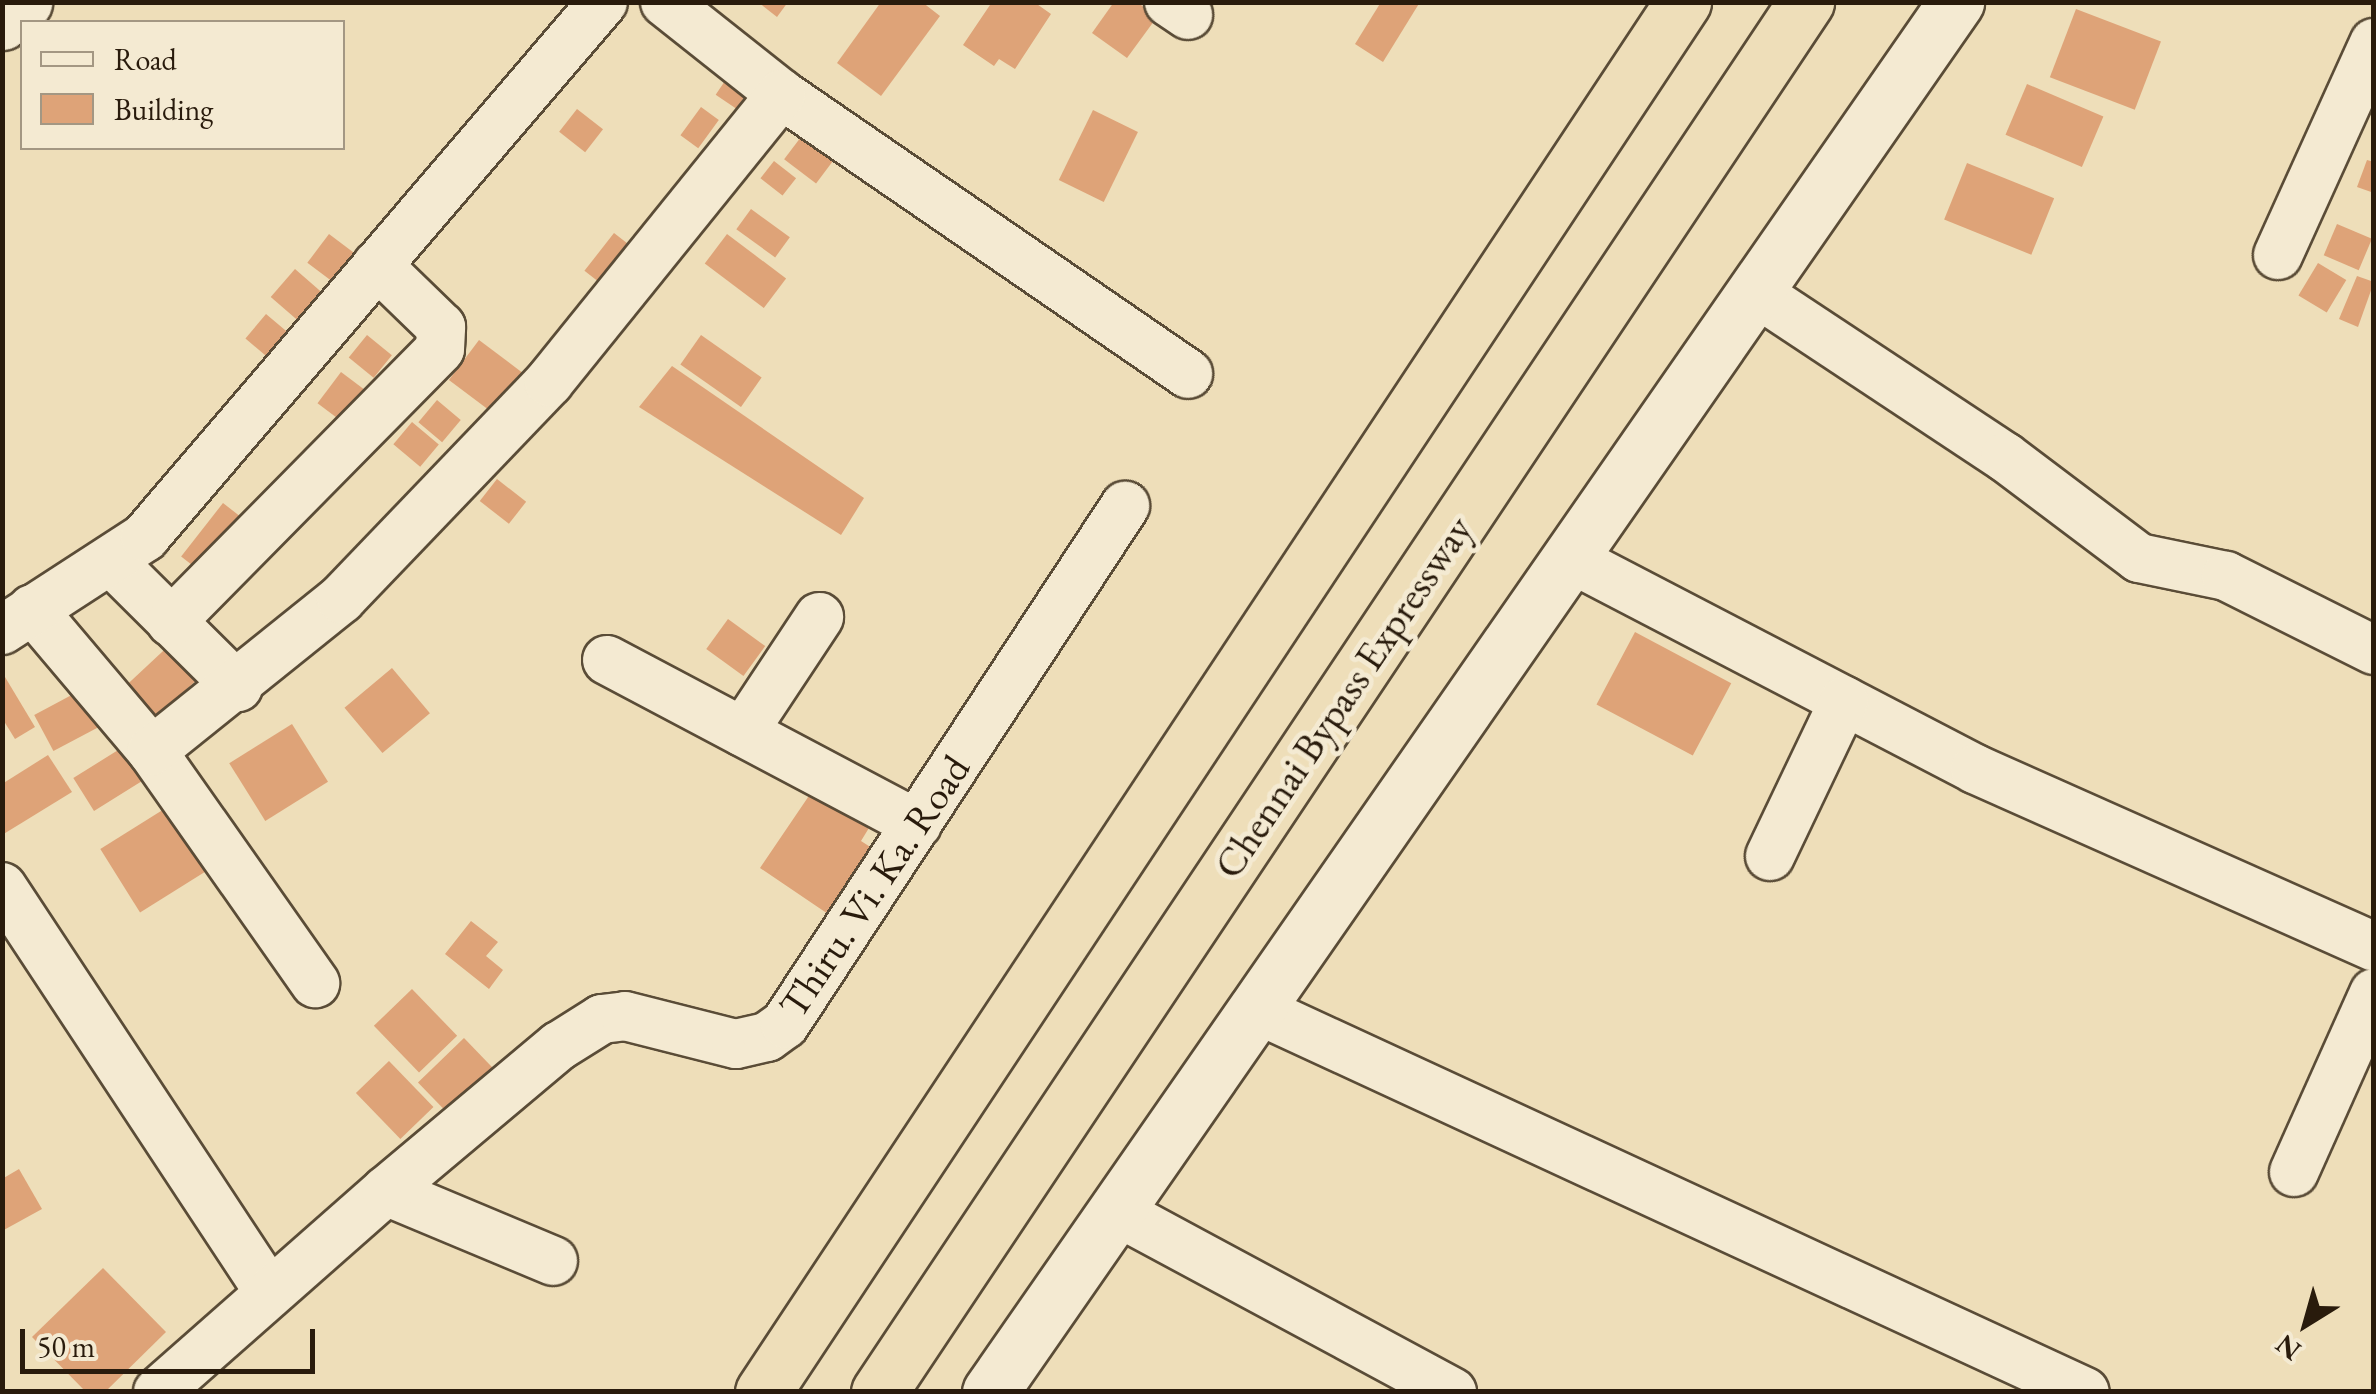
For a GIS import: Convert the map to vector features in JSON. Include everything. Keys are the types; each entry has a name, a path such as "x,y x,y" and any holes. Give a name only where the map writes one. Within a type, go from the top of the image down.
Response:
{"highway":[{"path":"763,1392 1683,2"},
{"name":"Chennai Bypass Expressway","path":"879,1392 1800,12"}],"street":[{"path":"2,22 24,2"},
{"path":"315,983 152,751 17,620 145,537 603,2"},
{"path":"665,2 781,94 1188,374"},
{"path":"990,1392 1956,2"},
{"path":"2278,254 2374,43"},
{"path":"152,751 238,686 342,598 549,382 781,94"},
{"path":"171,622 440,349 441,327 378,265"},
{"path":"1754,291 2005,456 2140,558 2226,576 2374,650"},
{"name":"Thiru. Vi. Ka. Road","path":"158,1392 268,1290 559,1046 602,1018 625,1016 736,1044 768,1037 799,1005 1125,506"},
{"path":"1568,556 1975,769 2374,947"},
{"path":"111,561 238,686"},
{"path":"743,732 819,617"},
{"path":"607,660 917,824"},
{"path":"1770,856 1844,701"},
{"path":"2,887 268,1290"},
{"path":"2294,1172 2374,993"},
{"path":"1254,1008 2085,1392"},
{"path":"386,1191 554,1260"},
{"path":"1114,1210 1452,1392"}],"building":[{"path":"758,2 788,2 777,17"},
{"path":"881,2 922,2 940,16 881,96 837,63"},
{"path":"992,2 1034,2 1051,14 1015,69 999,59 994,66 963,45"},
{"path":"1114,2 1137,2 1157,17 1127,58 1092,33"},
{"path":"1381,2 1420,2 1383,62 1355,44"},
{"path":"2076,9 2161,42 2135,110 2050,77"},
{"path":"733,69 754,83 736,109 716,95"},
{"path":"2027,84 2103,116 2082,167 2006,135"},
{"path":"701,107 719,120 698,148 680,135"},
{"path":"577,109 603,129 585,152 559,132"},
{"path":"1093,110 1138,132 1104,202 1059,180"},
{"path":"804,133 836,157 816,183 784,159"},
{"path":"2367,160 2374,162 2374,193 2357,187"},
{"path":"774,161 796,178 783,196 760,178"},
{"path":"1967,163 2054,198 2031,255 1944,220"},
{"path":"751,209 790,237 775,257 736,229"},
{"path":"2337,224 2372,239 2359,270 2324,255"},
{"path":"614,233 633,248 603,286 584,271"},
{"path":"329,234 359,257 338,286 307,263"},
{"path":"727,234 786,279 764,308 705,264"},
{"path":"2318,263 2346,280 2327,313 2298,296"},
{"path":"295,269 330,299 305,327 271,297"},
{"path":"2357,276 2374,282 2358,327 2339,319"},
{"path":"266,314 300,343 280,367 245,339"},
{"path":"367,335 392,355 374,378 349,358"},
{"path":"701,335 762,377 741,407 680,364"},
{"path":"479,340 533,381 503,421 449,380"},
{"path":"672,366 864,498 841,535 639,407"},
{"path":"341,372 369,393 345,424 318,403"},
{"path":"437,400 461,420 442,442 418,422"},
{"path":"412,422 439,444 420,467 393,444"},
{"path":"497,479 526,502 509,524 480,501"},
{"path":"223,503 254,527 212,581 181,557"},
{"path":"728,619 765,646 743,676 706,649"},
{"path":"1635,632 1731,683 1693,756 1597,704"},
{"path":"177,638 207,670 153,721 123,688"},
{"path":"392,668 430,713 382,753 345,708"},
{"path":"2,672 35,727 15,739 2,718"},
{"path":"81,690 100,726 53,751 34,715"},
{"path":"292,724 328,782 265,821 229,763"},
{"path":"131,742 152,775 94,811 73,778"},
{"path":"48,755 72,792 2,835 2,784"},
{"path":"819,781 875,818 861,841 875,850 831,916 760,868"},
{"path":"169,806 209,870 140,913 100,849"},
{"path":"471,921 498,942 486,956 503,970 489,989 445,954"},
{"path":"412,989 457,1036 419,1073 374,1026"},
{"path":"464,1038 500,1075 454,1120 418,1082"},
{"path":"389,1061 433,1107 400,1139 356,1093"},
{"path":"19,1169 42,1209 2,1231 2,1179"},
{"path":"103,1268 166,1332 105,1392 86,1392 32,1337"}]}
